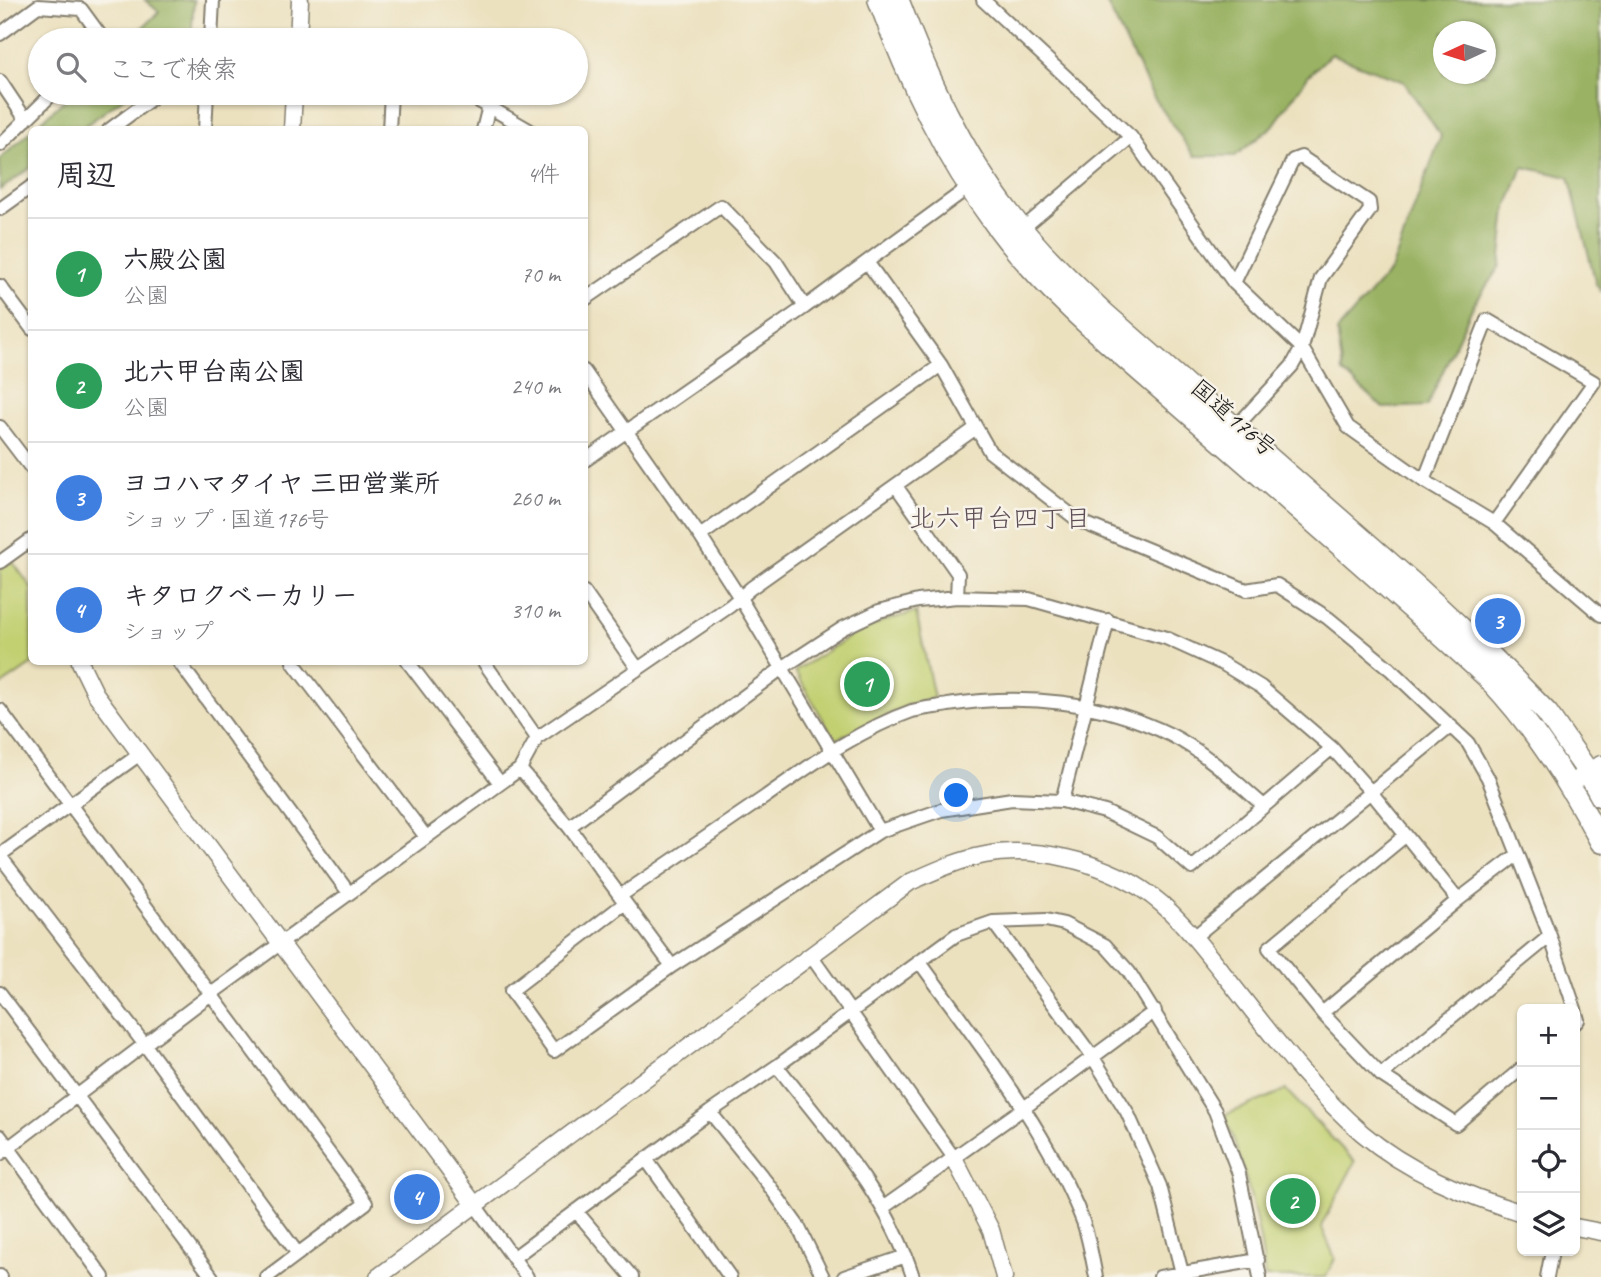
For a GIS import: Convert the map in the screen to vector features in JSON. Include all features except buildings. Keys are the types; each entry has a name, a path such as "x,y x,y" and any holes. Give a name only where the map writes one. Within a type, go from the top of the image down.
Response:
{"highway":[{"name":"国道176号","path":"879,0 903,64 924,108 969,187 998,228 1047,284 1129,360 1487,677 1511,702 1570,785 1601,842"},
{"name":"国道176号","path":"898,0 920,58 955,127 990,186 1057,270 1417,587 1493,658 1547,713 1595,768 1601,796"}],"street":[{"path":"212,28 213,0"},
{"path":"299,28 300,0"},
{"path":"983,0 1130,137 1234,283 1302,348 1348,427 1424,481 1493,523 1601,615"},
{"path":"0,34 38,6 81,9 95,28"},
{"path":"0,81 26,120"},
{"path":"0,145 42,105"},
{"path":"114,126 143,105"},
{"path":"205,126 206,105"},
{"path":"292,126 294,105"},
{"path":"389,126 390,105"},
{"path":"484,126 489,106 522,126"},
{"path":"1022,229 1130,137"},
{"path":"1234,283 1293,160 1301,157 1369,202 1370,210 1321,278 1302,348 1292,366 1235,428"},
{"path":"588,458 805,307 969,187"},
{"path":"0,209 28,189"},
{"path":"588,297 721,206 776,262 805,307"},
{"path":"867,262 941,365 990,452 1079,521 1246,590 1277,585 1328,618 1380,660 1468,743 1488,778 1550,936 1573,1004"},
{"path":"0,286 28,324"},
{"path":"1424,481 1488,320 1594,382 1493,523"},
{"path":"700,537 941,365"},
{"path":"588,377 740,598 880,831"},
{"path":"0,427 28,464"},
{"path":"4,1151 211,995 520,769 537,738 740,598 976,428"},
{"path":"896,486 958,574 957,597"},
{"path":"0,562 28,542"},
{"path":"569,827 782,668 842,628 879,611 918,601 957,597 1029,599 1166,638 1223,664 1261,687 1332,748 1458,900"},
{"path":"588,598 638,669"},
{"path":"1062,801 1108,620"},
{"path":"81,665 95,694 527,1277"},
{"path":"181,665 349,893"},
{"path":"295,665 426,837"},
{"path":"410,665 500,783"},
{"path":"486,665 537,738"},
{"path":"1264,806 1215,764 1172,736 1129,718 1086,706 1039,699 988,700 914,711 832,751 623,899 511,991 554,1051 672,966 880,831 941,810 977,803 1012,800 1062,801 1105,812 1157,837 1192,868 1332,748"},
{"path":"0,710 366,1203 267,1277"},
{"path":"1194,937 1451,726"},
{"path":"140,754 0,856 145,1045 298,1254"},
{"path":"1570,785 1595,768"},
{"path":"520,769 569,827 672,966"},
{"path":"1406,835 1269,948 1322,1013 1381,1075 1456,1124 1517,1072"},
{"path":"378,1277 910,882 946,866 987,854 1038,853 1071,859 1108,870 1143,890 1194,937 1298,1068 1363,1134 1435,1180 1517,1211"},
{"path":"1322,1013 1518,854"},
{"path":"513,1258 956,935 993,922 1046,920 1064,924 1105,945 1129,972 1215,1111 1239,1174 1258,1260 1259,1277"},
{"path":"993,922 1093,1056 1127,1112 1160,1186 1183,1275"},
{"path":"1381,1075 1550,936"},
{"path":"811,956 954,1158 992,1230 1004,1277"},
{"path":"919,961 1024,1108 1045,1144 1083,1221 1096,1277"},
{"path":"0,993 212,1277"},
{"path":"884,1207 1155,1011"},
{"path":"777,1066 884,1207 913,1277"},
{"path":"710,1112 798,1226 823,1277"},
{"path":"0,1136 4,1151 103,1277"},
{"path":"646,1159 730,1277"},
{"path":"576,1211 632,1277"},
{"path":"1580,1228 1601,1232"},
{"path":"844,1277 906,1256"},
{"path":"1547,1277 1551,1256"},
{"path":"1160,1277 1258,1260"}],"green space":[{"path":"145,0 194,0 192,28 142,28 159,12"},
{"path":"1105,0 1601,0 1601,291 1596,284 1569,177 1523,167 1506,210 1500,266 1473,306 1427,406 1383,408 1343,372 1337,331 1391,270 1441,136 1404,82 1331,54 1309,75 1273,126 1235,156 1194,156 1153,96"},
{"path":"59,105 114,105 85,126 36,126"},
{"path":"28,134 28,169 0,190 0,159"},
{"path":"12,561 28,583 28,665 31,665 0,686 0,570"},
{"path":"916,612 934,698 908,705 835,740 795,671 851,636 883,621"},
{"path":"1286,1090 1355,1162 1321,1226 1335,1258 1326,1277 1265,1277 1250,1194 1225,1115"}],"place":[{"name":"ヨコハマタイヤ 三田営業所","path":"1498,621"},
{"name":"六殿公園","path":"867,684"},
{"name":"キタロクベーカリー","path":"417,1197"},
{"name":"北六甲台南公園","path":"1293,1201"}],"district":[{"name":"北六甲台四丁目","path":"1000,518"}]}
